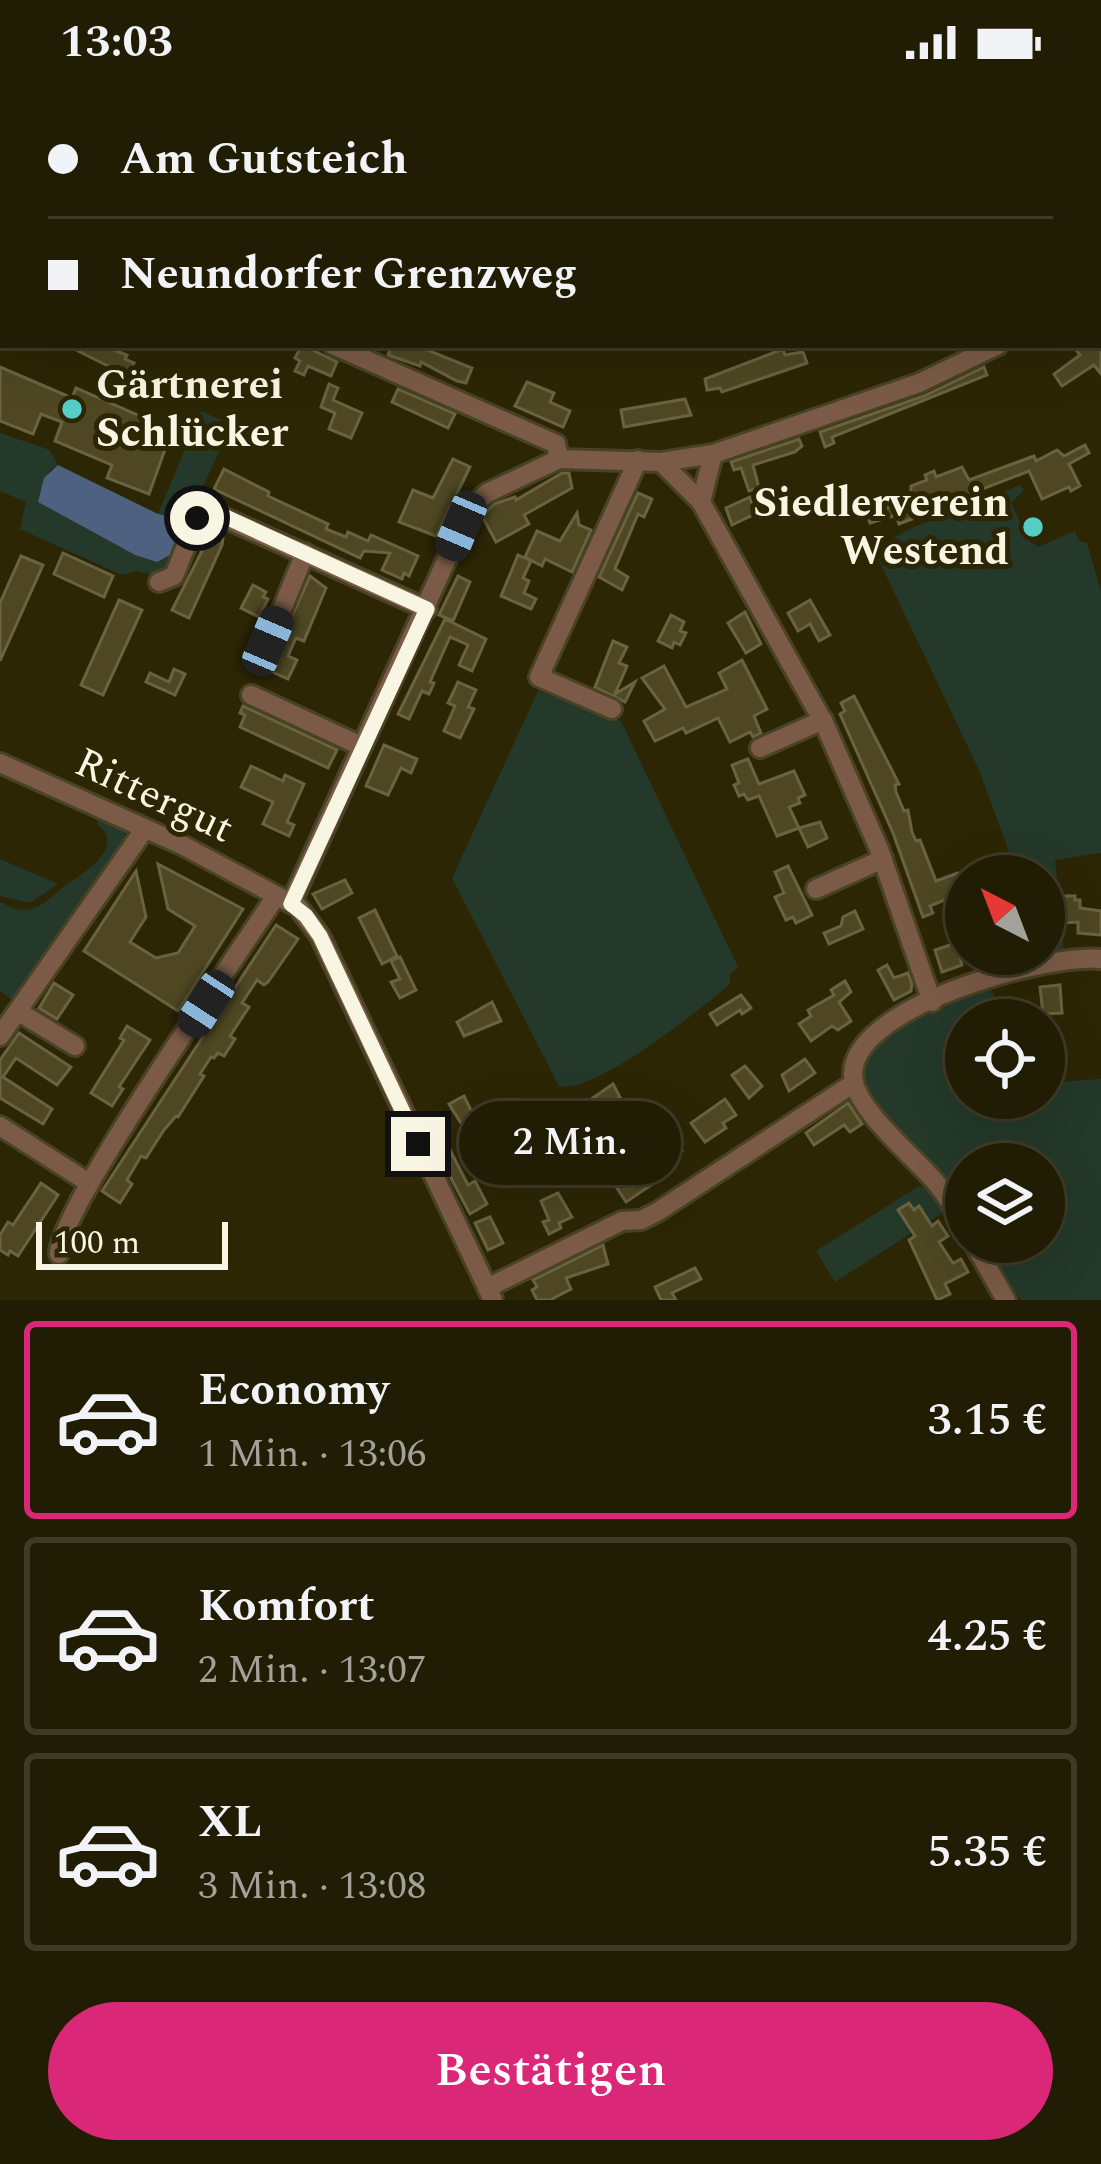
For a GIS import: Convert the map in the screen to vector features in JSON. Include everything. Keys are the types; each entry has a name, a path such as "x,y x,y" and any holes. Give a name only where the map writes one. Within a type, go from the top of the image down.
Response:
{"street":[{"path":"340,348 556,444 559,459"},
{"path":"58,1254 58,1240 89,1183 284,900 427,609 470,508 487,494 559,459 661,462 713,454 919,383 992,348"},
{"path":"701,502 713,454"},
{"path":"612,709 539,677 638,460"},
{"path":"661,462 701,502 823,720 883,859 932,1002"},
{"path":"159,582 174,575 197,518 207,510 427,609"},
{"path":"268,641 305,553"},
{"path":"251,695 361,746"},
{"path":"760,748 823,720"},
{"name":"Rittergut","path":"0,763 182,845 284,900"},
{"path":"0,1036 144,830"},
{"path":"816,890 883,859"},
{"path":"284,900 306,916 320,936 490,1294 622,1221 641,1220 657,1212 854,1083"},
{"path":"945,1197 928,1172 889,1137 854,1083 864,1043 899,1018 986,977 1038,963 1101,959"},
{"path":"19,1012 75,1046"},
{"path":"0,1126 89,1183"},
{"path":"985,1263 1006,1300"}],"green space":[{"path":"201,411 221,420 215,435 225,440 198,496 180,495 177,500 187,506 184,535 177,555 159,576 137,571 122,575 20,529 26,502 0,491 0,433 50,450 58,465 50,470 38,502 135,555 157,562 168,514 158,514"},
{"path":"1020,485 1024,490 1011,503 1030,542 1038,547 1075,531 1079,541 1087,543 1101,591 1101,853 1065,858 1010,855 979,770 874,550 907,530"},
{"path":"538,691 621,721 738,967 730,974 730,984 672,1030 621,1064 575,1085 559,1086 452,878"},
{"path":"100,817 125,832 124,843 14,1001 0,991 0,902 20,910 33,908 92,866 107,842 97,824"},
{"path":"0,859 58,884 30,903 0,896"},
{"path":"989,982 995,999 951,999"},
{"path":"945,1002 945,1119 1065,1119 1065,1082 1101,1079 1101,1300 1021,1300 994,1263 1065,1263 1065,1143 945,1143 945,1197 897,1140 862,1085 861,1064 889,1027"},
{"path":"919,1186 936,1190 945,1203 945,1212 835,1282 816,1251"}],"water":[{"path":"58,465 158,514 175,517 180,527 170,555 157,562 135,555 38,502 44,478"}],"building":[{"path":"72,348 109,348 127,355 132,367 148,374 144,384"},
{"path":"300,348 308,348 337,362 331,376 308,366 304,375 295,371 300,361 295,358"},
{"path":"391,348 422,348 472,368 466,383 421,362 420,366 388,355"},
{"path":"1074,348 1101,348 1101,374 1094,365 1062,386 1054,374 1080,355"},
{"path":"783,349 785,355 803,352 807,363 722,392 720,388 707,390 705,379"},
{"path":"0,367 72,398 76,388 172,430 149,494 107,478 112,465 55,441 62,422 41,414 33,434 0,421"},
{"path":"984,367 987,375 832,437 834,443 825,447 820,432 924,396"},
{"path":"527,382 554,393 550,402 570,411 563,427 515,406"},
{"path":"329,384 338,388 333,400 362,413 351,438 329,429 335,413 321,407"},
{"path":"398,389 455,414 448,428 392,402"},
{"path":"685,399 691,415 624,427 621,410"},
{"path":"799,439 802,446 795,452 753,465 759,488 749,491 741,468 734,470 731,462"},
{"path":"1085,445 1089,453 1069,464 1080,486 1042,499 1029,471 936,507 933,500 916,506 911,493 911,486 927,480 925,475 934,471 936,477 962,467 969,480 1034,456 1036,461 1057,450 1064,456"},
{"path":"453,459 470,467 436,536 399,522 413,490 433,498"},
{"path":"224,469 328,524 326,529 368,541 371,535 418,556 409,576 404,573 402,579 382,570 390,553 364,551 360,558 214,489"},
{"path":"569,473 572,488 524,515 529,524 496,542 482,516 494,504 516,500"},
{"path":"638,493 652,499 644,517 638,514 615,569 628,577 622,590 599,577"},
{"path":"750,497 755,514 732,525 726,508"},
{"path":"906,502 912,519 899,524 896,515 870,523 867,513"},
{"path":"577,513 579,525 591,530 572,572 545,559 542,566 525,557 537,531 560,541"},
{"path":"207,530 223,538 222,545 189,618 172,610 202,551"},
{"path":"63,553 113,576 104,597 54,574"},
{"path":"518,555 531,561 523,578 529,581 524,593 536,599 531,609 501,596"},
{"path":"21,556 43,565 0,661 0,603"},
{"path":"310,576 326,588 304,641 296,638 288,656 297,660 288,679 268,670"},
{"path":"458,576 470,582 453,621 439,615"},
{"path":"253,585 266,592 263,597 268,599 259,617 241,608"},
{"path":"119,600 142,610 103,695 81,685"},
{"path":"810,600 830,635 819,641 810,624 798,631 788,613"},
{"path":"745,612 761,644 746,653 728,623"},
{"path":"671,615 684,622 680,631 686,633 680,645 674,642 672,648 658,641"},
{"path":"445,619 486,639 472,671 459,665 468,645 450,637 429,694 422,691 409,719 398,714"},
{"path":"613,641 627,647 619,663 627,666 615,694 635,682 625,702 595,687"},
{"path":"742,660 767,709 754,716 761,733 753,737 750,732 730,742 718,718 655,741 644,721 665,709 642,678 664,666 686,707 727,689 719,673"},
{"path":"174,669 185,674 175,695 146,682 150,673 169,682"},
{"path":"458,682 476,690 468,707 474,709 460,738 444,731 455,706 448,703"},
{"path":"854,696 899,784 896,792 936,881 945,878 945,900 930,906 933,913 923,917 893,833 840,714 845,711 841,703"},
{"path":"243,706 337,750 328,768 240,727"},
{"path":"384,745 417,759 411,773 401,768 388,795 366,786"},
{"path":"748,759 759,784 794,771 805,795 789,807 799,828 777,836 759,796 748,800 744,794 739,796 732,765"},
{"path":"251,766 283,781 285,775 304,784 287,822 294,825 289,836 263,824 273,802 241,787"},
{"path":"820,822 827,838 808,847 799,828"},
{"path":"158,864 243,909 178,1011 84,951 136,871 146,917 130,942 156,958 178,953 195,926 168,909"},
{"path":"788,866 812,915 796,923 793,917 786,920 775,897 784,893 775,872"},
{"path":"345,880 352,893 322,909 313,894"},
{"path":"1065,896 1080,900 1080,908 1101,911 1101,935 1078,933 1078,922 1065,923"},
{"path":"375,910 397,956 382,964 359,918"},
{"path":"855,911 863,929 829,944 824,933 841,926 843,917"},
{"path":"276,925 298,939 268,982 264,985 257,980 242,1003 249,1007 230,1036 235,1039 224,1056 211,1057 178,1117 146,1158 141,1156 120,1203 102,1191"},
{"path":"945,947 945,971 942,972 935,950"},
{"path":"400,957 416,990 400,998 391,982 400,979 391,961"},
{"path":"887,965 894,978 908,973 912,984 911,991 894,1000 878,970"},
{"path":"845,981 851,992 839,1002 851,1021 838,1030 832,1026 811,1041 799,1024 811,1016 808,1010 834,995 831,990"},
{"path":"54,983 73,995 57,1019 39,1008"},
{"path":"1060,985 1061,999 1041,999 1040,987"},
{"path":"741,995 751,1008 717,1025 710,1014"},
{"path":"492,1002 501,1021 464,1036 457,1022"},
{"path":"127,1026 150,1040 112,1106 91,1093 124,1040 120,1038"},
{"path":"19,1033 71,1067 57,1085 16,1058 3,1077 52,1109 43,1124 0,1098 0,1060"},
{"path":"805,1059 815,1073 789,1091 782,1075"},
{"path":"745,1066 762,1086 749,1098 732,1075"},
{"path":"613,1084 620,1097 569,1133 581,1157 571,1162 543,1107 552,1102 561,1120"},
{"path":"464,1096 482,1133 471,1139 449,1104"},
{"path":"725,1099 736,1115 705,1142 691,1123"},
{"path":"848,1103 862,1124 850,1132 844,1125 814,1145 806,1133"},
{"path":"664,1124 682,1151 668,1160 652,1132"},
{"path":"518,1137 528,1158 503,1171 492,1150"},
{"path":"449,1148 468,1185 475,1181 487,1204 470,1214 443,1163 441,1152"},
{"path":"645,1165 660,1179 626,1202 617,1188"},
{"path":"41,1183 58,1195 18,1256 10,1251 8,1255 0,1250 0,1235 8,1222 13,1225"},
{"path":"558,1193 572,1217 549,1234 541,1201"},
{"path":"909,1203 914,1210 919,1206 932,1226 938,1221 945,1232 939,1242 945,1263 963,1263 968,1272 945,1284 950,1294 937,1300 909,1240 915,1236 898,1210"},
{"path":"490,1217 503,1243 488,1250 475,1223"},
{"path":"603,1245 608,1264 566,1278 571,1289 550,1300 537,1300 533,1280"},
{"path":"695,1268 701,1279 672,1293 676,1300 661,1300 655,1287"}],"place":[{"name":"Gärtnerei Schlücker","path":"72,409"},
{"name":"Siedlerverein Westend","path":"1033,527"}],"route":[{"path":"197,518 207,510 217,513 427,609 291,904 320,936 418,1144"}]}
